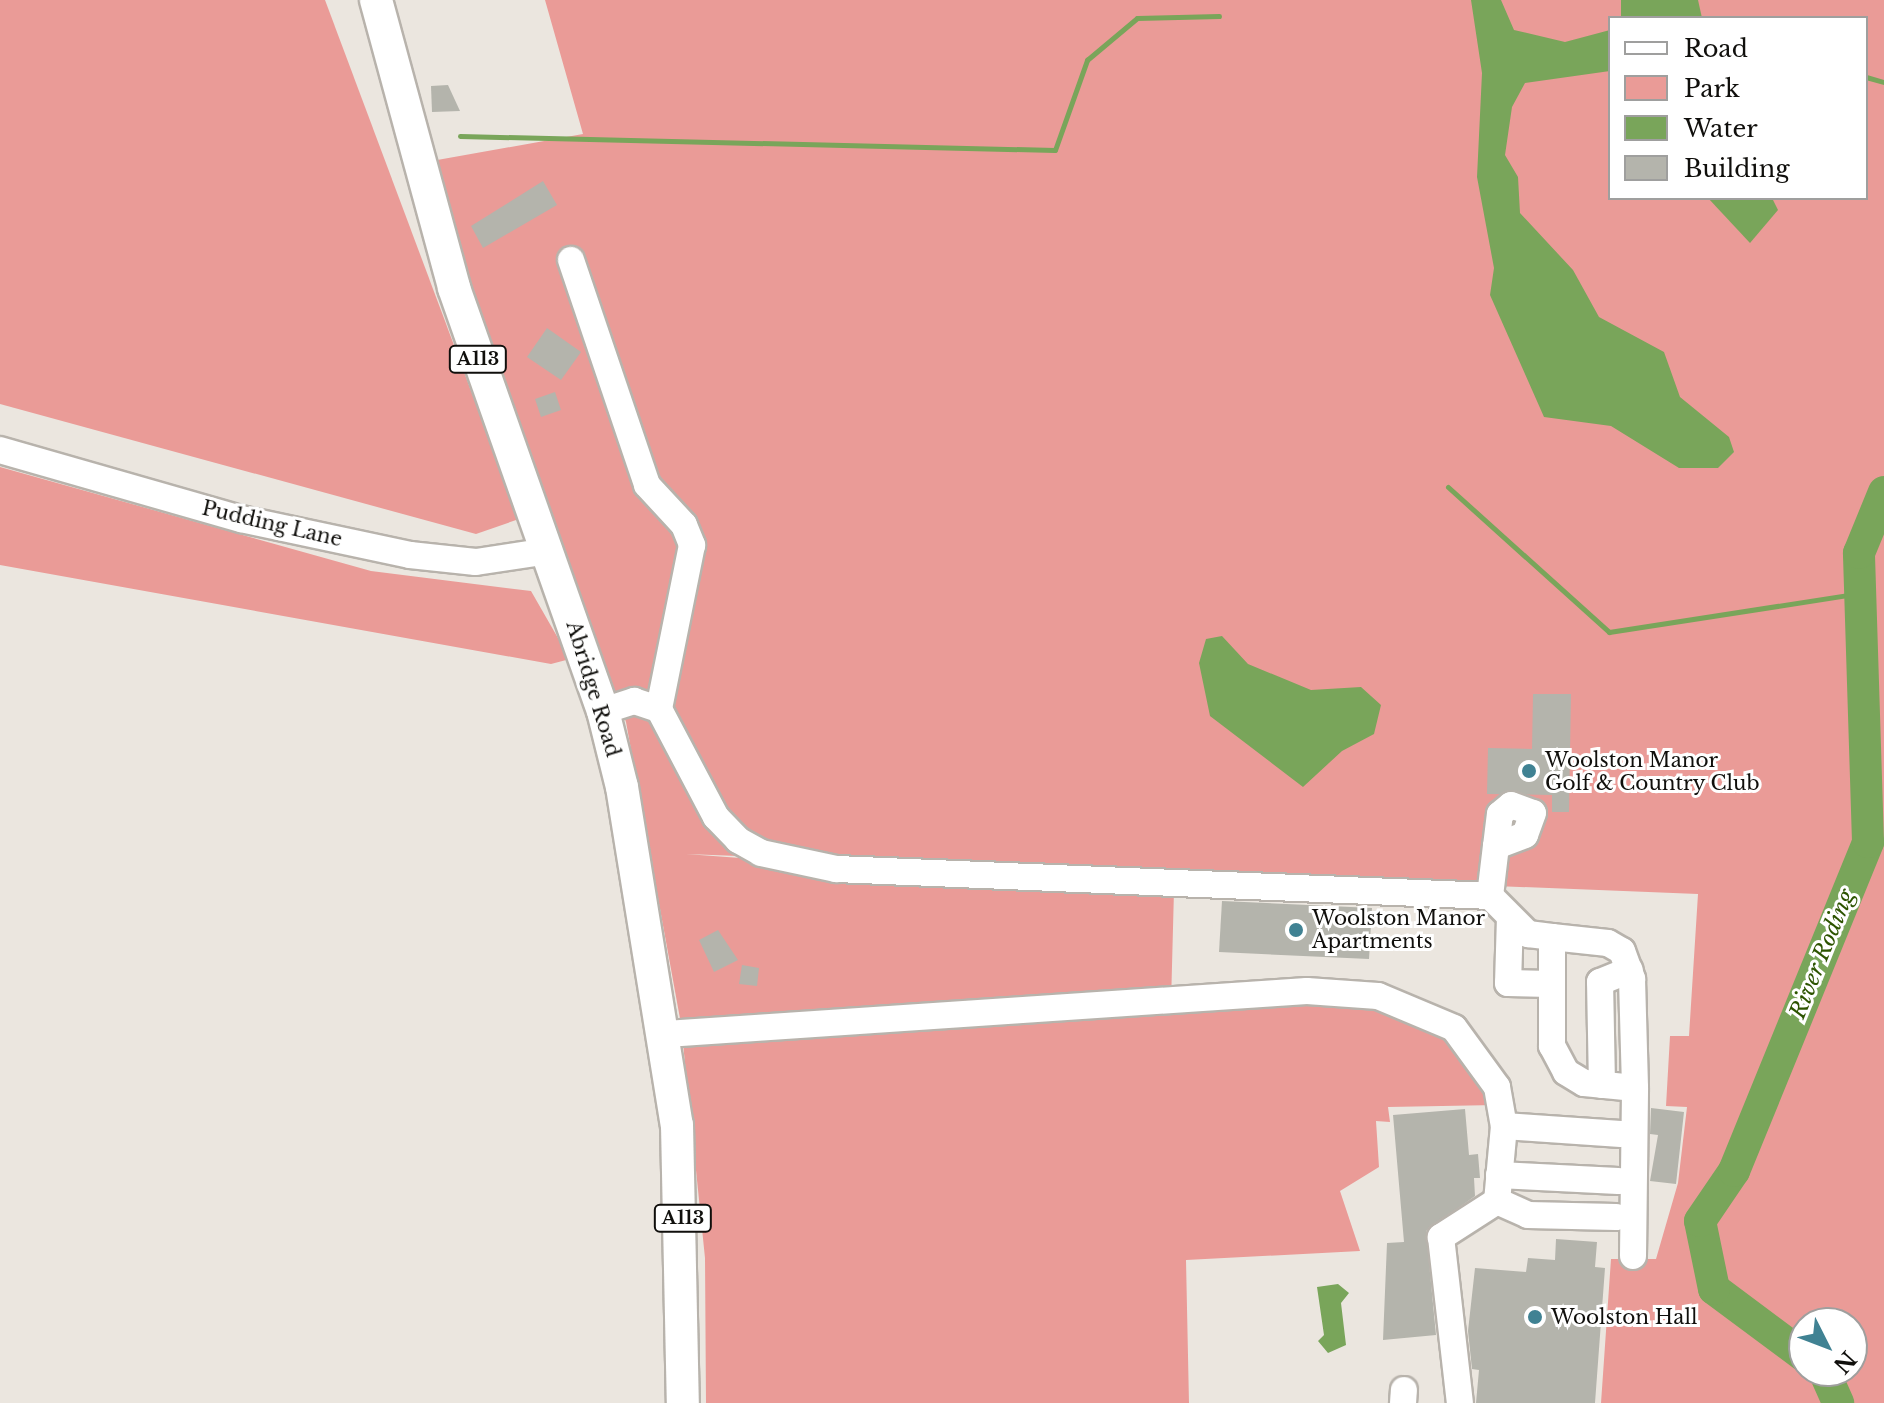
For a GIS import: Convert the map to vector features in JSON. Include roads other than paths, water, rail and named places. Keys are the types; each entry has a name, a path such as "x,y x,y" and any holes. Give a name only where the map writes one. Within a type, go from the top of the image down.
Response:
{"main road":[{"name":"Abridge Road","path":"376,0 454,288 603,711 666,1034 685,1259 683,1403"}],"street":[{"path":"571,260 647,485 684,525 692,545 659,709 716,817 738,840 784,859 836,869 1490,896 1528,934 1608,943 1622,951 1630,970 1635,1088 1633,1256"},
{"name":"Pudding Lane","path":"0,450 241,519 410,555 476,562 549,551"},
{"path":"603,711 634,701 659,709"},
{"path":"1490,896 1496,846"},
{"path":"1510,917 1508,983 1550,984"},
{"path":"1552,937 1552,1046 1573,1079 1635,1088"},
{"path":"1602,1085 1600,982 1630,970"},
{"path":"666,1034 1307,991 1378,996 1454,1028 1497,1087 1504,1126 1498,1188"},
{"path":"1504,1126 1621,1134"},
{"path":"1460,1403 1441,1237 1498,1188 1618,1181"},
{"path":"1498,1188 1528,1215 1616,1217"}],"water":[{"path":"1471,0 1501,0 1514,30 1565,42 1608,31 1608,71 1525,83 1512,107 1505,155 1518,177 1520,213 1573,270 1599,317 1664,352 1680,397 1729,437 1734,452 1718,468 1679,468 1611,426 1544,417 1490,295 1494,268 1477,177 1482,73"},
{"path":"1621,0 1698,0 1702,16 1621,16"},
{"path":"1710,200 1773,200 1778,210 1750,243"},
{"path":"1222,636 1248,664 1311,690 1361,687 1381,705 1374,734 1342,751 1303,787 1210,716 1199,663 1206,639"},
{"path":"1338,1284 1349,1293 1341,1303 1346,1345 1328,1353 1318,1341 1324,1335 1317,1287"}],"waterway":[{"path":"460,136 1055,150 1087,60 1137,18 1219,16"},
{"path":"1868,78 1884,82"},
{"path":"1448,487 1609,632 1860,593"},
{"name":"River Roding","path":"1788,1344 1714,1289 1700,1221 1734,1171 1868,842 1859,553 1884,492"},
{"name":"River Roding","path":"1831,1387 1838,1403"}],"place":[{"name":"Woolston Manor Golf & Country Club","path":"1529,771"},
{"name":"Woolston Manor Apartments","path":"1296,930"},
{"name":"Woolston Hall","path":"1535,1317"}]}
